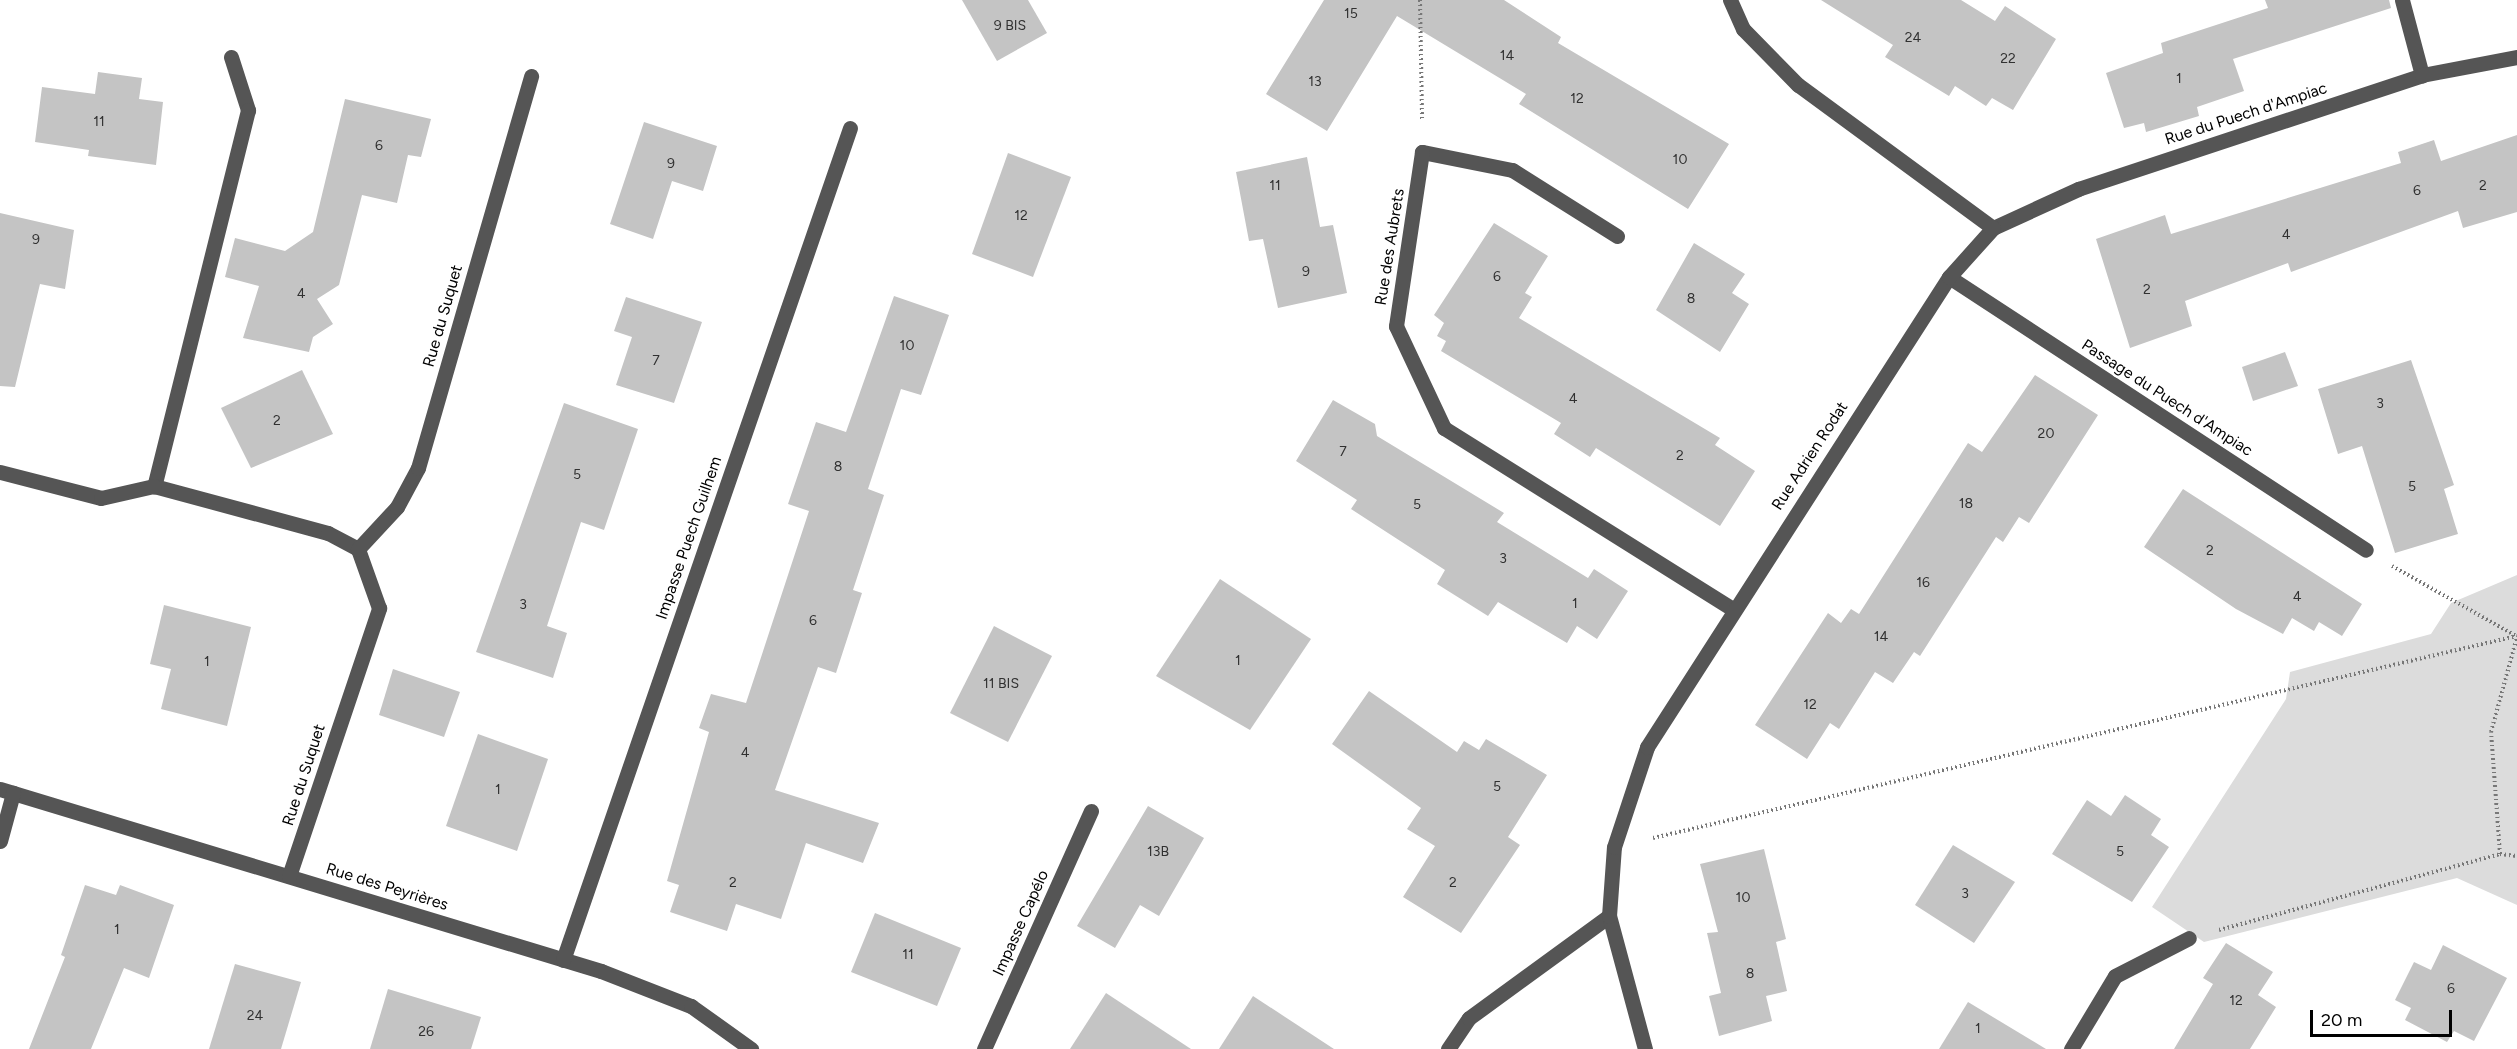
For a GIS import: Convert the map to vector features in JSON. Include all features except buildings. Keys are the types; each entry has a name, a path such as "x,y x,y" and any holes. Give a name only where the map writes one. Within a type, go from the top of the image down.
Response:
{"street":[{"path":"1730,0 1743,29 1798,85 1993,228"},
{"path":"2402,0 2422,75"},
{"path":"154,486 248,110 231,57"},
{"name":"Rue du Puech d'Ampiac","path":"1993,228 2078,189 2422,75 2517,57"},
{"name":"Rue du Suquet","path":"289,876 379,608 358,549 397,507 418,468 531,76"},
{"name":"Impasse Puech Guilhem","path":"563,960 850,128"},
{"path":"1422,152 1512,170 1617,236"},
{"name":"Rue des Aubrets","path":"1422,152 1396,326 1444,428 1732,609"},
{"name":"Rue Adrien Rodat","path":"1645,1049 1609,916 1614,847 1647,747 1732,609 1949,277 1993,228"},
{"name":"Passage du Puech d'Ampiac","path":"1949,277 2366,550"},
{"path":"0,472 101,498 154,486 328,533 358,549"},
{"path":"0,840 6,791"},
{"name":"Rue des Peyrières","path":"6,791 563,960 691,1006 751,1049"},
{"name":"Impasse Capélo","path":"984,1049 1091,812"},
{"path":"1448,1049 1469,1018 1609,916"},
{"path":"2071,1049 2115,976 2189,938"}],"path":[{"path":"1420,0 1422,152"},
{"path":"1614,847 2517,636 2366,550"},
{"path":"2500,854 2491,732 2517,637"},
{"path":"2189,938 2500,854 2517,856"}],"shaded area":[{"path":"2517,575 2517,905 2457,878 2204,942 2152,907 2286,699 2290,672 2431,634 2451,603"}]}
